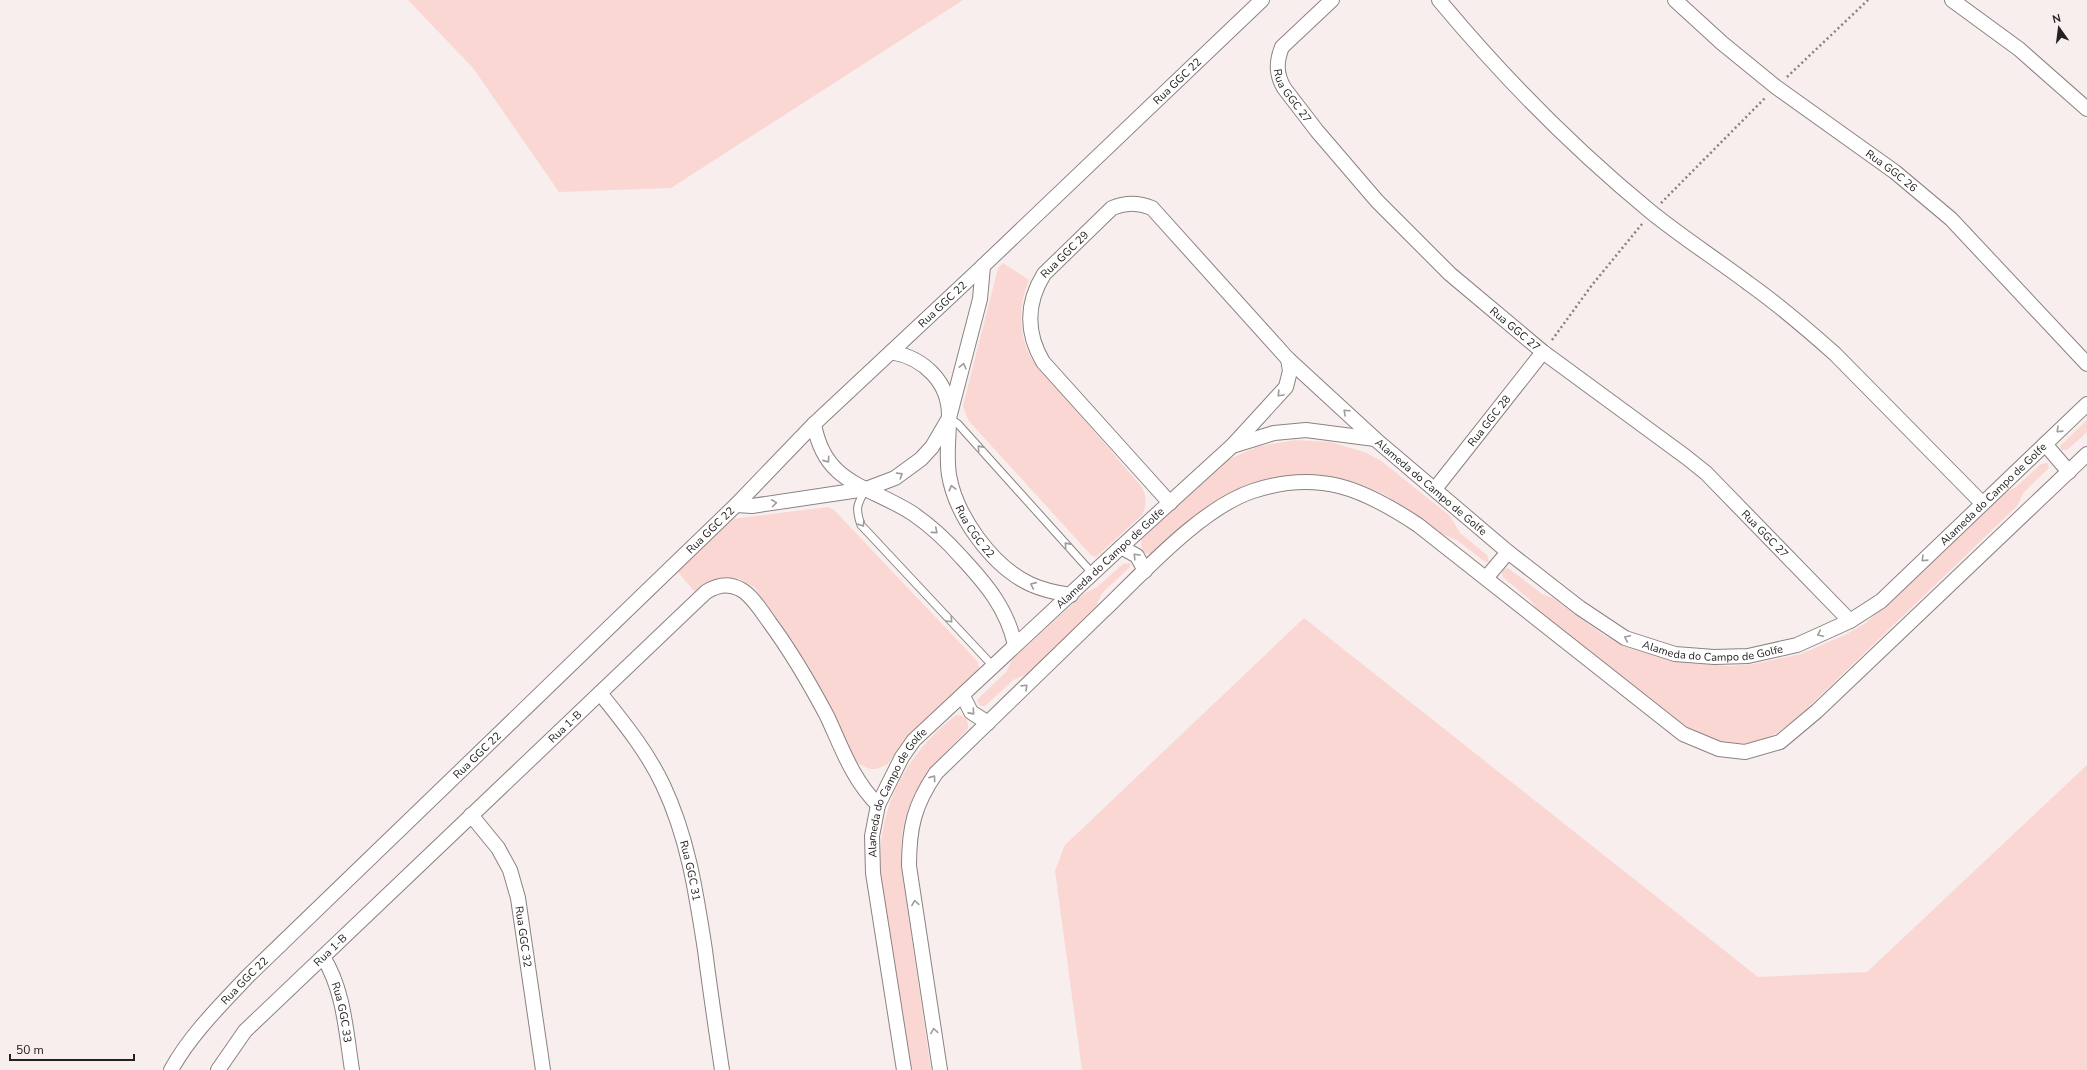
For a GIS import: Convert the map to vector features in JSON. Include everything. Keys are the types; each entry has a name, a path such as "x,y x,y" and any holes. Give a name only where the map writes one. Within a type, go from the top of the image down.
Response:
{"street":[{"name":"Rua GGC 22","path":"171,1070 178,1058 210,1016 247,977 736,505 814,424 983,266 1262,0"},
{"name":"Rua GGC 27","path":"1332,0 1282,47 1279,56 1278,72 1284,88 1346,166 1413,238 1477,298 1543,352 1686,457 1706,474 1850,621"},
{"path":"1439,0 1500,71 1591,161 1652,212 1748,282 1810,332 1835,354 1982,503"},
{"name":"Rua GGC 26","path":"1675,0 1722,43 1776,87 1895,172 1951,220 2087,364"},
{"path":"1952,0 2019,48 2087,109"},
{"name":"Rua GGC 29","path":"1170,503 1043,362 1037,352 1030,329 1031,306 1034,294 1044,274 1112,208 1126,203 1143,204 1152,208 1288,358 1375,439"},
{"name":"Rua CGC 22","path":"983,266 980,299 949,418 947,457 949,476 960,510 968,525 996,559 1018,577 1043,590 1071,595"},
{"path":"891,352 911,357 920,362 936,376 946,396 949,418"},
{"name":"Rua GGC 28","path":"1435,489 1543,352"},
{"path":"1232,446 1286,387 1290,371 1288,358"},
{"name":"Alameda do Campo de Golfe","path":"904,1070 873,873 872,836 878,805 902,757 914,740 1232,446 1274,433 1306,430 1375,439 1508,552 1580,608 1625,638 1675,654 1714,657 1748,656 1797,645 1850,621 1881,601 2087,404"},
{"name":"Rua CGC 22","path":"736,505 752,506 866,489 895,478 921,459 932,447 949,418"},
{"path":"814,424 819,446 830,465 847,479 898,504 942,536 993,592 1008,620 1015,645"},
{"path":"2045,444 2069,472"},
{"name":"Alameda do Campo de Golfe","path":"940,1070 909,866 909,839 916,811 924,792 936,773 1145,572 1194,526 1226,503 1254,491 1288,483 1318,482 1343,486 1362,492 1392,508 1418,525 1682,734 1719,749 1745,752 1780,742 1817,711 2087,454"},
{"path":"1121,547 1137,556 1145,572"},
{"path":"1486,578 1508,552"},
{"name":"Rua 1-B","path":"218,1070 245,1031 706,592 718,586 739,588 745,592 765,616 800,668 831,726 855,779 878,805"},
{"name":"Rua GGC 31","path":"600,693 630,731 647,757 662,784 683,836 695,884 722,1070"},
{"path":"963,696 971,712 988,723"},
{"name":"Rua GGC 32","path":"471,816 498,848 510,870 518,898 543,1070"},
{"name":"Rua GGC 33","path":"323,957 334,975 340,994 352,1070"}],"lane":[{"path":"949,418 958,424 1093,574"},
{"path":"866,489 858,502 856,513 861,525 993,666"}],"path":[{"path":"1543,352 1592,285 1652,212 1776,87 1868,0"}],"shaded area":[{"path":"408,0 963,0 671,188 559,192 473,68"},
{"path":"1003,263 1029,280 1021,309 1021,319 1024,338 1031,358 1141,486 1144,493 1145,508 1142,515 1096,557 1091,555 968,420 963,406 998,268"},
{"path":"2087,420 2087,432 2067,450 2061,450 2060,446"},
{"path":"1296,440 1331,442 1364,452 1380,460 1450,516 1460,533 1487,555 1489,562 1485,562 1457,540 1437,532 1386,495 1352,481 1316,475 1277,477 1238,489 1202,511 1154,554 1145,553 1142,550 1141,539 1225,461 1259,446"},
{"path":"2048,463 2049,468 2024,492 2017,506 1797,718 1785,728 1772,735 1746,743 1733,744 1719,741 1705,737 1691,730 1540,613 1531,601 1503,577 1501,570 1508,568 1542,594 1553,598 1605,636 1625,645 1666,659 1687,663 1730,666 1754,664 1801,654 1845,635 1866,623 1999,496 2016,487 2041,464"},
{"path":"828,507 834,510 978,662 979,669 909,734 888,764 876,769 870,769 859,764 855,759 838,722 806,662 755,588 740,579 723,577 707,582 695,592 677,571 732,519"},
{"path":"1131,563 1129,568 1102,593 1096,606 1028,674 1013,680 985,706 980,706 977,700 1006,672 1012,660 1083,594 1097,587 1123,564"},
{"path":"1304,618 1758,977 1867,972 2087,765 2087,1070 1082,1070 1055,871 1065,845"},
{"path":"956,715 962,716 966,719 968,729 925,777 908,810 903,828 901,849 902,873 931,1070 911,1070 882,892 881,851 883,828 889,806 898,785 909,766 922,748"}]}
